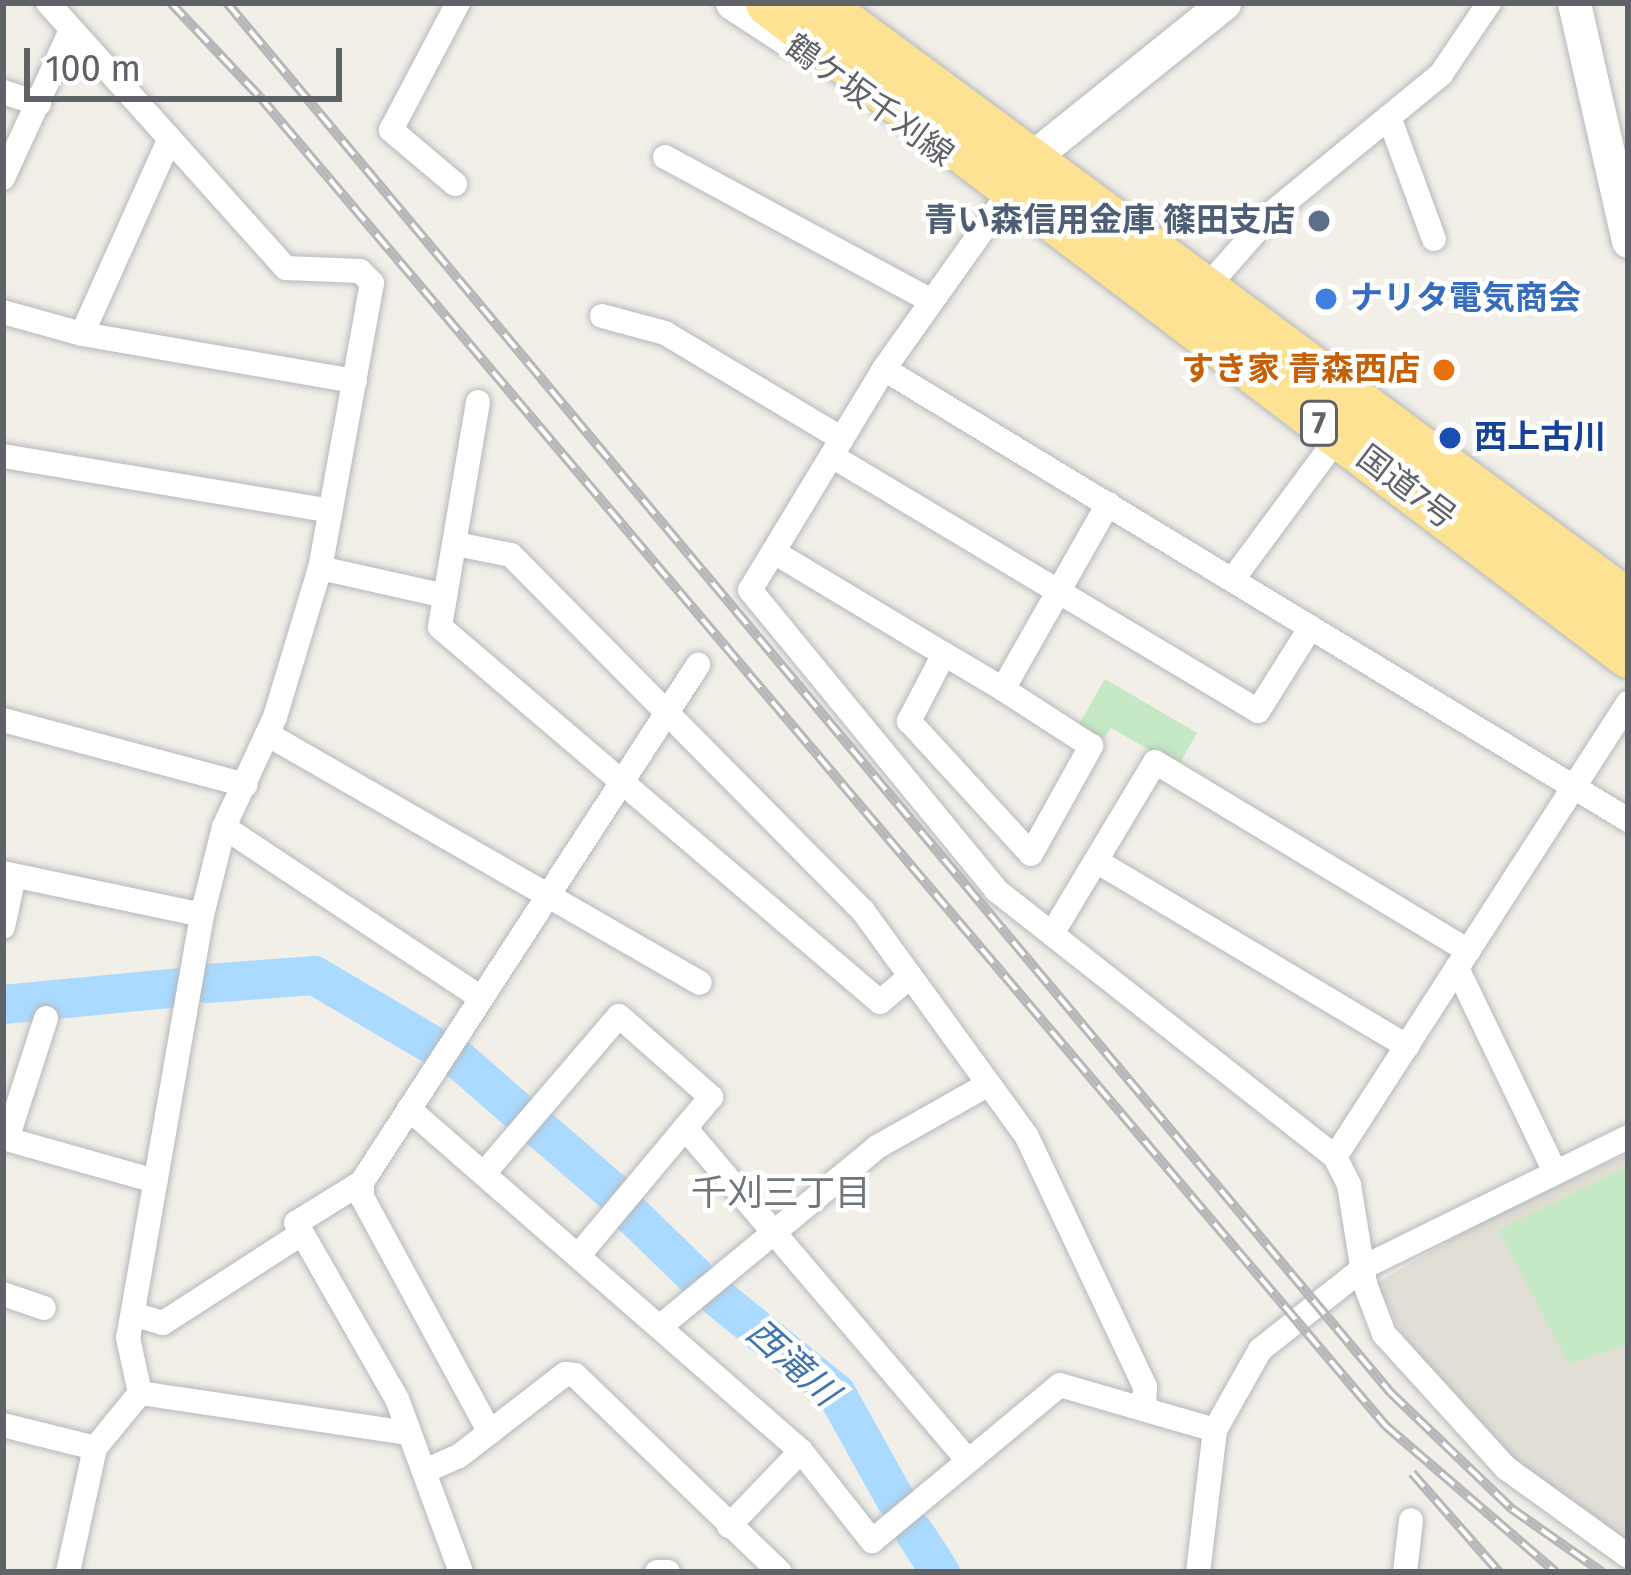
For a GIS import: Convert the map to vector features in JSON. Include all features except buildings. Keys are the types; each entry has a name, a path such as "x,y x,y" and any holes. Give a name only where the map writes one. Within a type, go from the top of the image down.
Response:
{"highway":[{"name":"7","path":"768,3 1022,174"},
{"name":"7","path":"818,3 916,69 1022,174"},
{"name":"国道7号","path":"1022,174 1208,286 1628,602"},
{"name":"国道7号","path":"1022,174 1338,437 1628,655"}],"street":[{"path":"47,3 286,268 360,271 372,283 320,568 267,734 224,827 202,915 128,1339 140,1393"},
{"path":"455,184 391,130 458,3"},
{"name":"鶴ケ坂千刈線","path":"731,3 966,171 1022,174"},
{"name":"鶴ケ坂千刈線","path":"853,3 916,69"},
{"path":"1224,3 1022,174 884,369 750,590 996,890 1335,1157 1384,1334 1460,1424 1557,1508 1628,1556"},
{"path":"1208,286 1272,213 1441,74 1489,3"},
{"path":"1574,3 1628,242"},
{"path":"3,178 70,32"},
{"path":"3,92 39,104"},
{"path":"1389,117 1434,239"},
{"path":"82,334 169,140"},
{"path":"665,157 930,300"},
{"path":"3,312 82,334 355,381"},
{"path":"602,316 664,333 1058,592 1258,711 1311,627"},
{"path":"884,369 1628,820"},
{"path":"478,402 440,628 624,778 880,1002 910,977"},
{"path":"1232,579 1338,437"},
{"path":"3,456 330,511"},
{"path":"1004,689 1108,504"},
{"path":"456,544 511,555 863,911 1036,1155 1145,1388 1144,1409"},
{"path":"774,552 1004,689 1091,746 1031,854 909,721 944,655"},
{"path":"320,568 445,596"},
{"path":"461,1572 425,1471 364,1336 296,1222 362,1182 542,898 698,665"},
{"path":"1335,1157 1628,704"},
{"path":"3,720 244,785"},
{"path":"267,734 542,898 700,983"},
{"path":"1053,932 1156,762 1462,960 1555,1172"},
{"path":"224,827 481,997"},
{"path":"1098,862 1407,1046"},
{"path":"3,927 9,874 202,915"},
{"path":"486,1171 619,1016 711,1097 579,1255"},
{"path":"46,1018 5,1138 154,1181"},
{"path":"662,1325 877,1147 987,1085"},
{"path":"409,1108 801,1451 872,1541 1060,1385 1215,1430"},
{"path":"685,1128 968,1461"},
{"path":"1198,1572 1215,1430 1260,1349 1366,1266 1628,1137"},
{"path":"362,1182 362,1197 490,1433"},
{"path":"133,1314 163,1323 301,1234"},
{"path":"3,1294 44,1308"},
{"path":"425,1471 490,1433 565,1374 575,1375 780,1572"},
{"path":"140,1393 407,1433"},
{"path":"68,1572 95,1448 140,1393"},
{"path":"3,1425 95,1448"},
{"path":"729,1526 801,1451"},
{"path":"1405,1572 1411,1520"},
{"path":"657,1572 668,1572"}],"shaded area":[{"path":"1628,1154 1628,1543 1478,1431 1408,1344 1377,1283 1478,1224"}],"green space":[{"path":"1105,679 1197,733 1178,766 1111,728 1104,739 1079,724"},
{"path":"1628,1166 1628,1344 1569,1364 1498,1230"}],"waterway":[{"name":"西滝川","path":"207,983 314,975 431,1044"},
{"name":"西滝川","path":"3,1004 178,987"},
{"name":"西滝川","path":"458,1059 520,1113"},
{"name":"西滝川","path":"540,1129 613,1192"},
{"name":"西滝川","path":"630,1213 694,1275"},
{"name":"西滝川","path":"716,1296 836,1393 895,1499"},
{"name":"西滝川","path":"914,1532 940,1572"}],"railway":[{"path":"171,3 260,97 1386,1426 1556,1572"},
{"path":"227,3 1391,1393 1512,1509 1602,1572"},
{"path":"1412,1473 1499,1572"}],"place":[{"name":"青い森信用金庫 篠田支店","path":"1319,221"},
{"name":"ナリタ電気商会","path":"1326,299"},
{"name":"すき家 青森西店","path":"1444,370"},
{"name":"西上古川","path":"1450,438"}],"district":[{"name":"千刈三丁目","path":"781,1194"}]}
